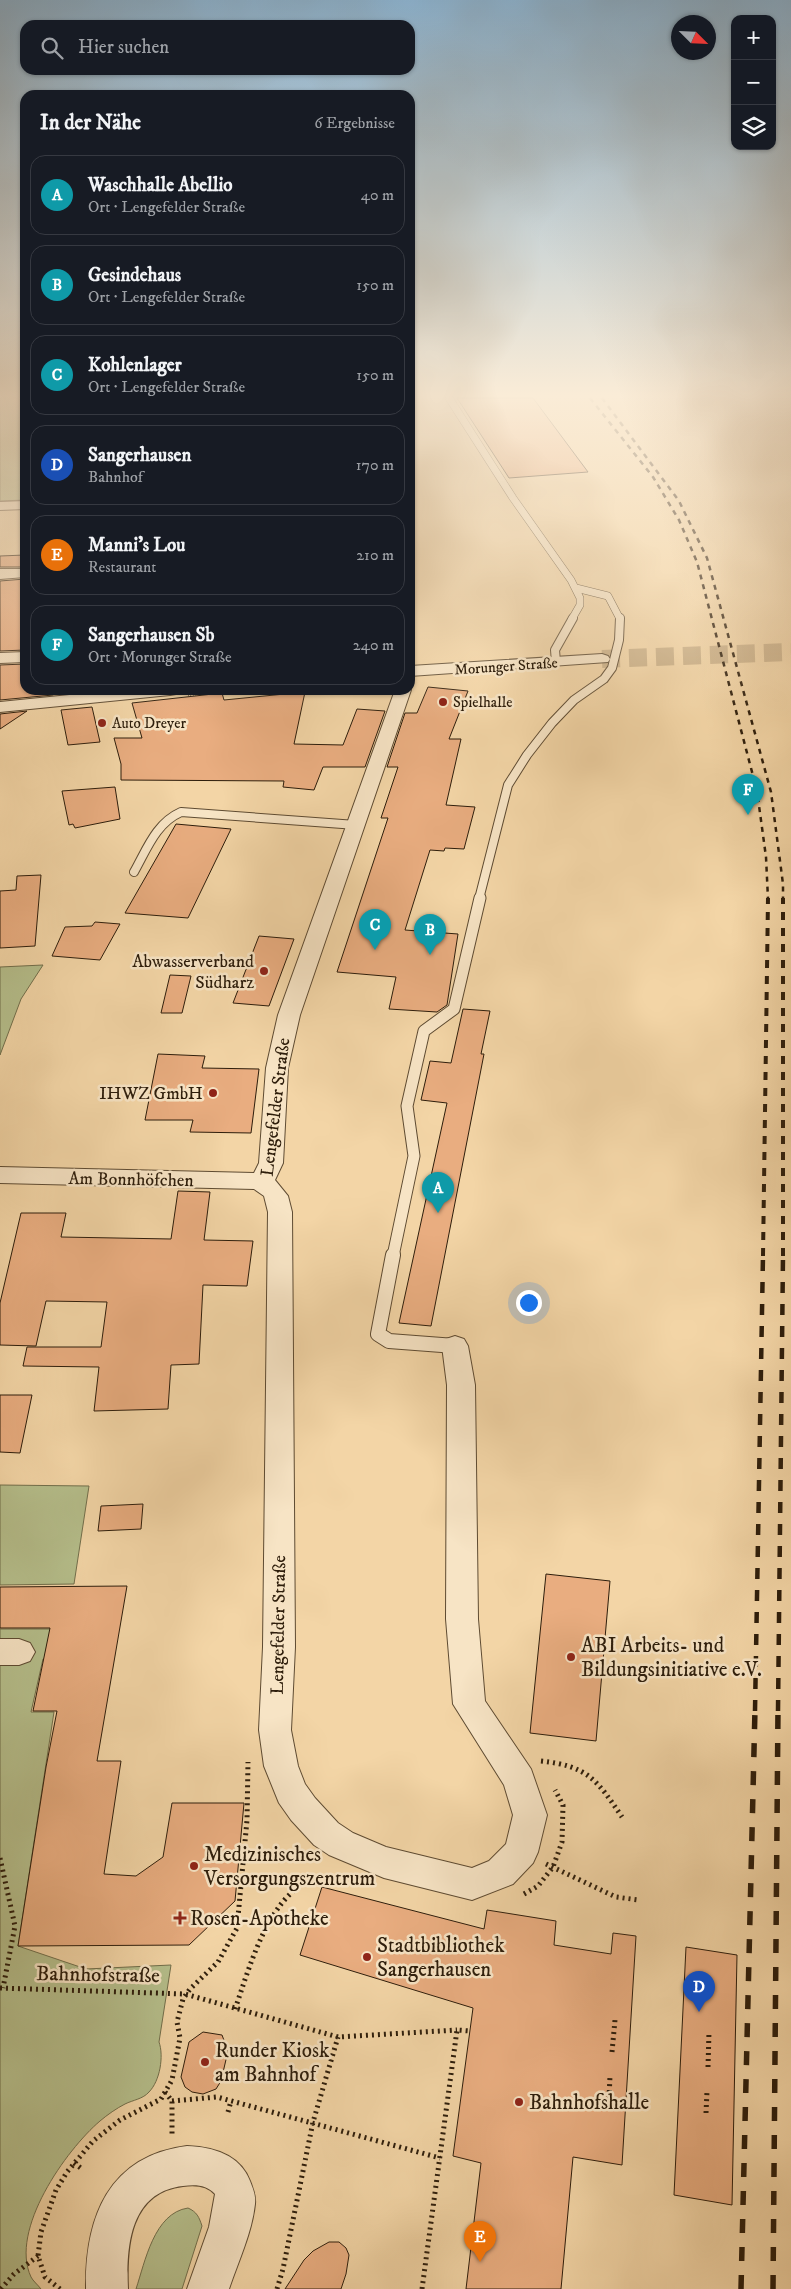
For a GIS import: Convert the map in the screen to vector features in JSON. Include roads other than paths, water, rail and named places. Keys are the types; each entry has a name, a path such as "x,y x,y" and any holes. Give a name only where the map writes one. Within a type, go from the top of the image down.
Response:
{"street":[{"path":"0,506 20,505"},
{"path":"0,574 20,573"},
{"path":"0,658 20,657"},
{"name":"Morunger Straße","path":"415,671 602,659"},
{"path":"0,707 89,695"},
{"name":"Lengefelder Straße","path":"401,695 289,1015 277,1068 271,1163 262,1182 276,1194 280,1212 280,1637 276,1730 281,1766 291,1792 302,1809 326,1834 341,1844 384,1862 472,1884 501,1873 521,1852 530,1815 519,1779 469,1704 462,1619 461,1385 455,1346"},
{"name":"Am Bonnhöfchen","path":"0,1175 262,1182"},
{"path":"107,2289 106,2258 109,2236 125,2200 137,2186 151,2175 173,2167 198,2166 210,2167 220,2172 226,2177 235,2193 233,2217 208,2289"}],"lane":[{"path":"518,505 576,588 580,598 580,605 555,649 556,662"},
{"path":"455,1346 389,1341 378,1334 378,1326 414,1156 407,1106 424,1031 454,1009 494,836 508,785 527,755 552,723 574,700 604,679 612,668 619,640 620,617 608,596 594,590 576,588"},
{"path":"134,872 163,822 173,814 181,812 356,825"}],"tunnel":[{"path":"602,659 791,652"}],"railway":[{"path":"670,505 679,520 697,562 757,791 766,857 768,899"},
{"path":"681,505 707,558 771,792 783,884 783,1255"},
{"path":"763,1256 768,899"},
{"path":"755,1711 763,1255"},
{"path":"778,1711 783,1255"},
{"path":"741,2289 755,1709"},
{"path":"773,2289 778,1709"}],"place":[{"name":"Spielhalle","path":"443,702"},
{"name":"Auto Dreyer","path":"102,723"},
{"name":"Sangerhausen Sb","path":"748,815"},
{"name":"Kohlenlager","path":"375,950"},
{"name":"Gesindehaus","path":"430,955"},
{"name":"Abwasserverband Südharz","path":"264,971"},
{"name":"IHWZ GmbH","path":"213,1093"},
{"name":"Waschhalle Abellio","path":"438,1213"},
{"name":"ABI Arbeits- und Bildungsinitiative e.V.","path":"571,1657"},
{"name":"Medizinisches Versorgungszentrum","path":"194,1866"},
{"name":"Rosen-Apotheke","path":"180,1918"},
{"name":"Stadtbibliothek Sangerhausen","path":"367,1957"},
{"name":"Sangerhausen","path":"699,2012"},
{"name":"Runder Kiosk am Bahnhof","path":"205,2062"},
{"name":"Bahnhofshalle","path":"519,2102"},
{"name":"Manni's Lou","path":"480,2262"}]}
